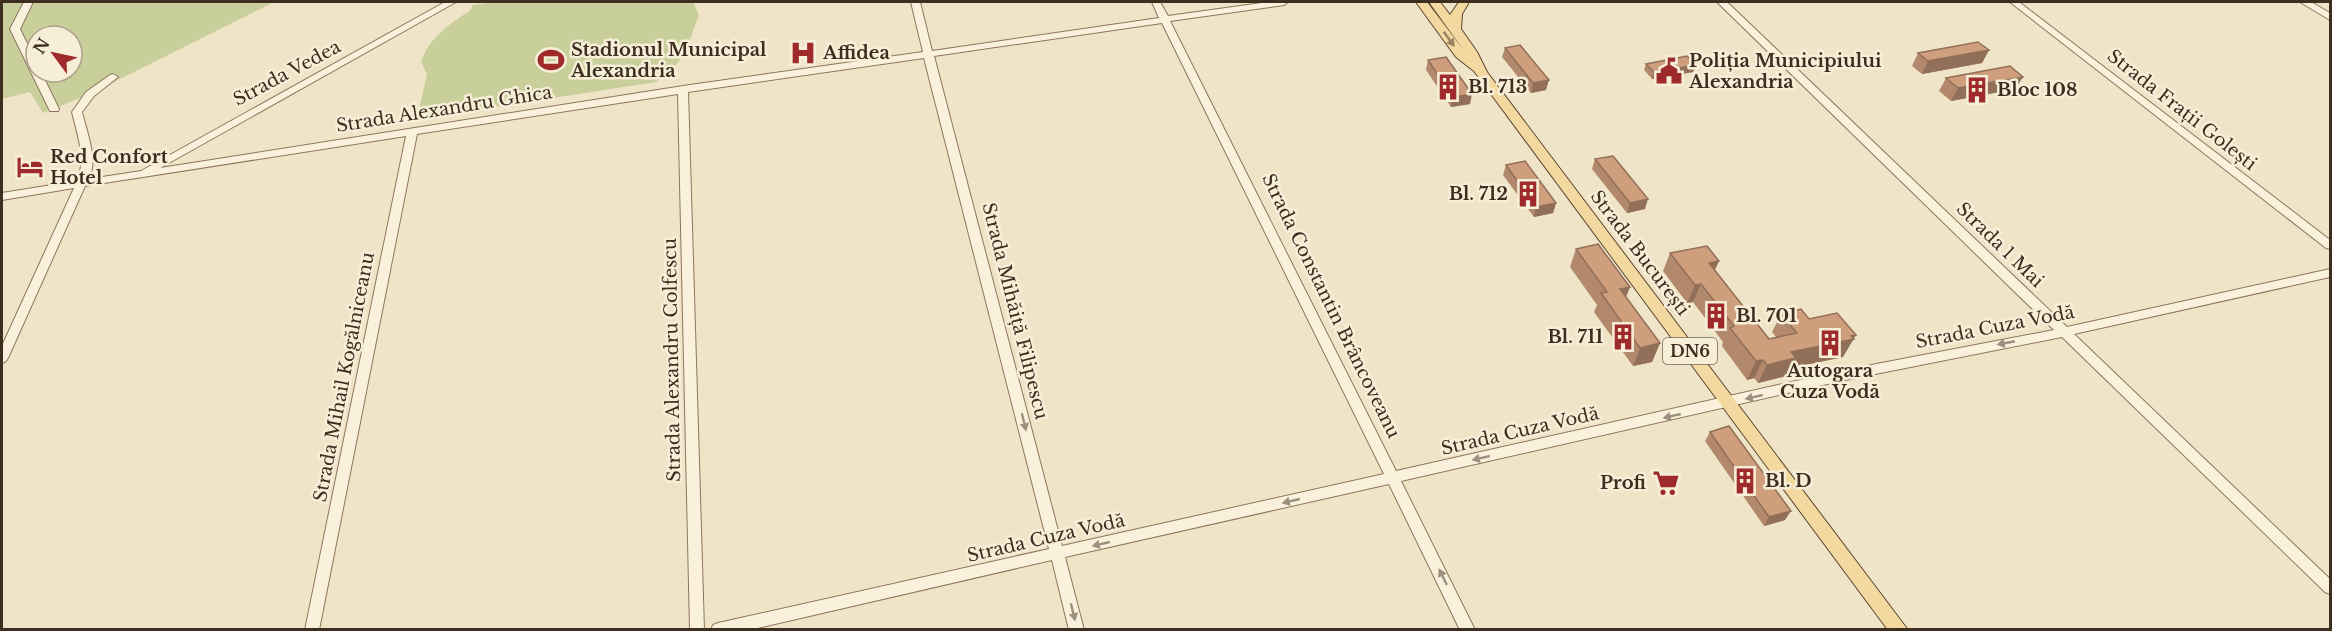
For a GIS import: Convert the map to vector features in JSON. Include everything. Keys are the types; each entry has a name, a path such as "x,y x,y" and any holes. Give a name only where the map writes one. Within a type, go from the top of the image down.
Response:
{"main road":[{"path":"1406,2 1428,4"},
{"path":"1455,29 1456,14 1464,2"},
{"name":"Strada București","path":"1428,4 1455,29 1481,72 1899,630"},
{"name":"Strada București","path":"1428,4 1460,54 1481,72"}],"street":[{"path":"28,2 15,29 54,109"},
{"name":"Strada Vedea","path":"140,174 451,2"},
{"name":"Strada Mihăiță Filipescu","path":"915,2 1077,630"},
{"name":"Strada Constantin Brâncoveanu","path":"1156,2 1468,630"},
{"name":"Strada Alexandru Ghica","path":"2,196 683,89 1284,2"},
{"name":"Strada 1 Mai","path":"1722,2 2331,588"},
{"name":"Strada Frații Golești","path":"2014,2 2331,245"},
{"path":"2305,2 2331,17"},
{"path":"2,358 82,184 87,157 77,112 90,94 113,77"},
{"name":"Strada Alexandru Colfescu","path":"683,89 697,630"},
{"name":"Strada Mihail Kogălniceanu","path":"312,630 412,131"},
{"path":"179,151 176,158 182,168"},
{"name":"Strada Cuza Vodă","path":"718,630 1845,375 2064,332 2331,273"}],"green space":[{"path":"2,2 274,2 90,94 43,113 30,92 2,99"},
{"name":"Stadionul Municipal Alexandria","path":"499,2 693,2 699,15 679,61 656,82 431,117 419,110 427,74 421,62 429,46 448,26 471,10 472,5"}],"building":[{"path":"1978,42 1989,50 1928,61 1918,53"},
{"path":"1520,45 1549,80 1533,83 1505,48"},
{"path":"1687,56 1696,65 1654,72 1646,64"},
{"path":"1446,57 1472,94 1453,97 1428,60"},
{"path":"2010,66 2023,77 1958,88 1946,78"},
{"path":"1613,156 1648,199 1630,203 1595,159"},
{"path":"1525,161 1556,203 1536,207 1506,165"},
{"path":"1598,244 1630,287 1620,289 1660,343 1640,348 1601,293 1607,292 1576,249"},
{"path":"1707,246 1719,261 1709,263 1769,339 1797,333 1781,314 1801,309 1809,319 1837,313 1856,335 1851,336 1854,339 1791,352 1796,358 1767,365 1763,360 1756,361 1730,328 1734,326 1701,284 1695,285 1670,253"},
{"path":"1729,426 1791,511 1769,517 1710,432"}],"place":[{"name":"Affidea","path":"803,53"},
{"name":"Stadionul Municipal Alexandria","path":"551,60"},
{"name":"Poliția Municipiului Alexandria","path":"1669,71"},
{"name":"Bl. 713","path":"1448,87"},
{"name":"Bloc 108","path":"1977,90"},
{"name":"Red Confort Hotel","path":"30,167"},
{"name":"Bl. 712","path":"1528,194"},
{"name":"Bl. 701","path":"1716,316"},
{"name":"Bl. 711","path":"1623,337"},
{"name":"Autogara Cuza Vodă","path":"1830,343"},
{"name":"Bl. D","path":"1745,481"},
{"name":"Profi","path":"1666,483"}]}
